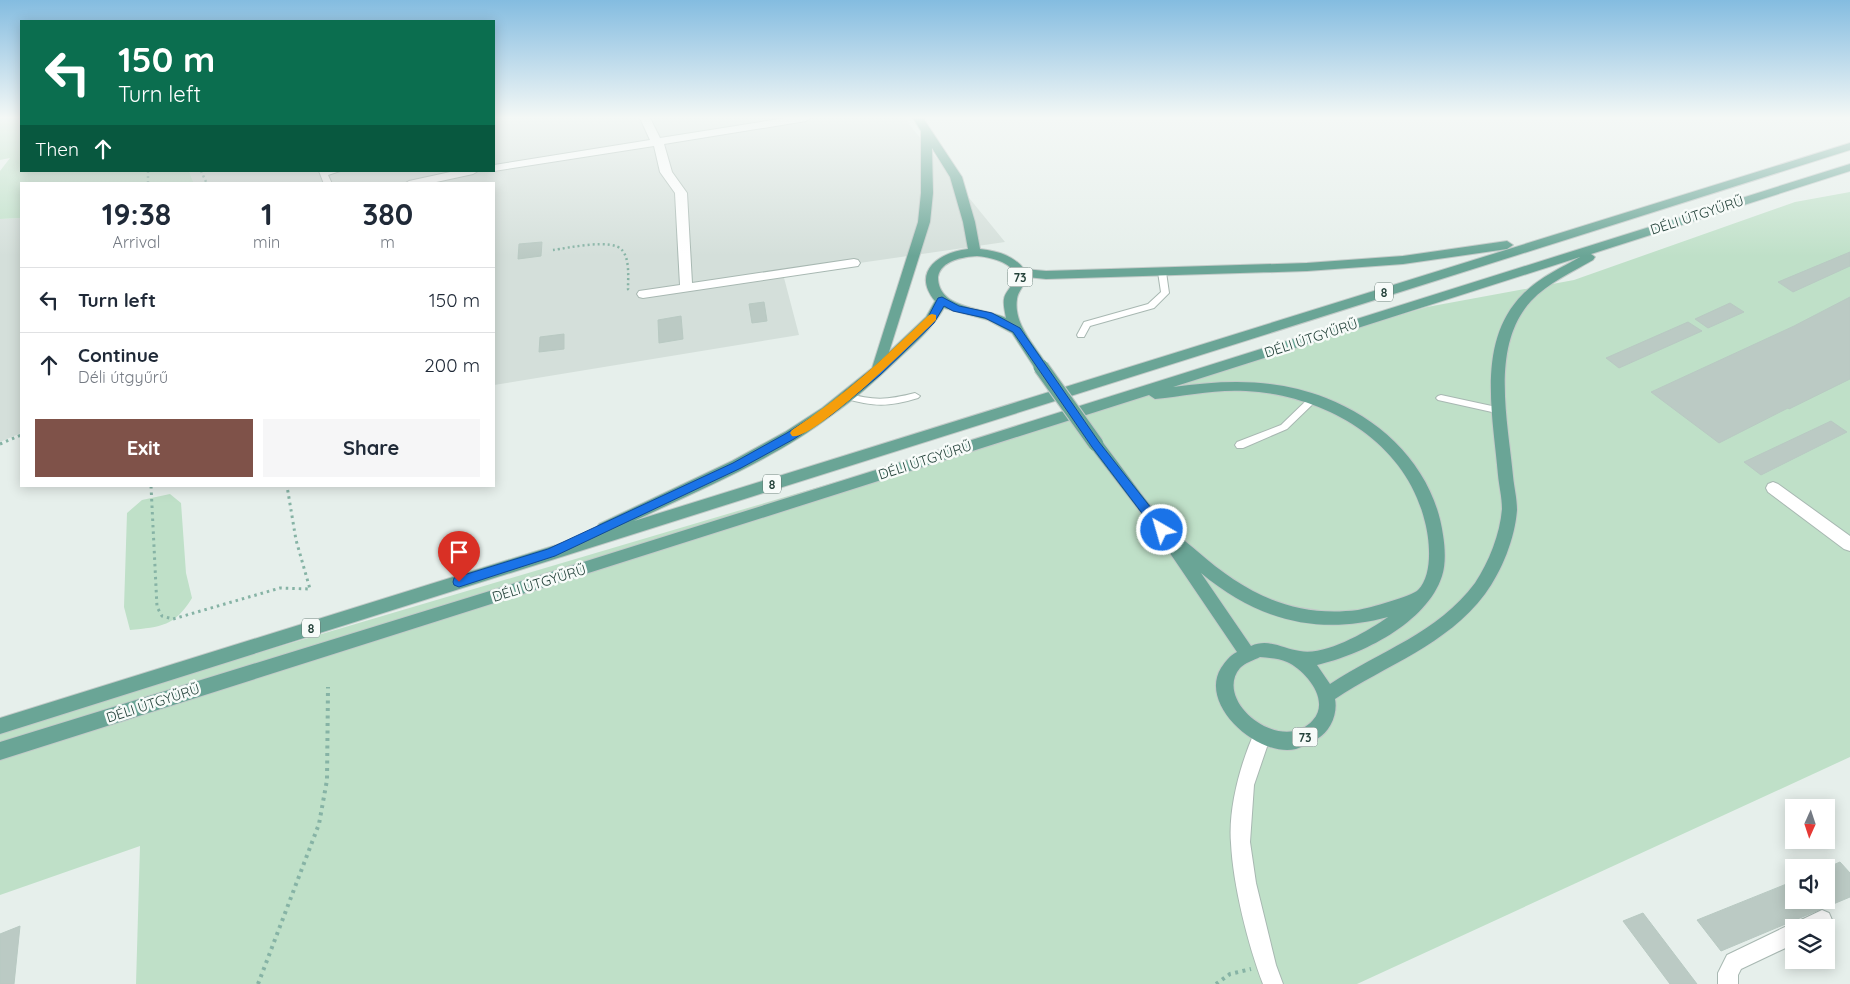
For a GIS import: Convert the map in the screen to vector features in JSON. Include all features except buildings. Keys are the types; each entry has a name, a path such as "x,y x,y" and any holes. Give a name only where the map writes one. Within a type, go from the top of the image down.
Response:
{"main road":[{"path":"876,372 924,222 927,193 925,164"},
{"path":"948,164 956,176 969,222 974,252"},
{"name":"DÉLI ÚTGYŰRŰ","path":"0,726 1793,164"},
{"name":"DÉLI ÚTGYŰRŰ","path":"0,752 1850,167"},
{"path":"1020,273 1046,276 1307,267 1403,260 1552,239"},
{"path":"1298,659 1316,676 1326,696 1343,684 1410,650 1445,626 1463,610 1480,589 1501,543 1509,510 1498,363 1503,335 1518,307 1550,277 1616,241"},
{"name":"73","path":"1016,330 988,315 957,308 942,300 936,295 931,280 933,271 949,258 959,254 974,252 991,254 1007,260 1020,273 1020,280 1009,297 1016,330 1096,444 1162,530 1247,653 1236,659 1228,668 1224,680 1229,705 1238,718 1249,728 1277,740 1292,740 1305,737 1316,730 1324,720 1327,709 1326,696"},
{"path":"551,553 737,466 790,436 827,412 876,372 931,320 942,300"},
{"path":"1109,402 1150,394 1209,387 1256,387 1314,399 1363,424 1390,444 1404,461 1419,486 1429,507 1435,531 1434,577 1424,594 1404,615 1376,634 1317,658 1298,659 1272,650 1259,650 1247,653"},
{"path":"1162,530 1226,584 1263,604 1296,615 1325,620 1353,619 1396,608 1424,594"}],"street":[{"path":"495,168 520,164"},
{"path":"664,164 666,172 681,192 686,289"},
{"path":"420,182 468,172"},
{"path":"643,294 854,263"},
{"path":"1773,488 1850,545"},
{"path":"1262,735 1245,785 1240,842 1246,883 1270,974"},
{"path":"1728,984 1728,973 1734,962 1785,937"}],"lane":[{"path":"1081,334 1087,324 1151,306 1165,294 1162,272"},
{"path":"847,396 869,404 884,404 915,396"},
{"path":"1441,398 1501,411"},
{"path":"1240,445 1284,428 1314,399"}],"path":[{"path":"552,250 597,245 617,246 625,258 628,289 632,292 643,294"},
{"path":"0,444 20,435"},
{"path":"151,487 158,607 162,616 173,619 280,588 310,588 296,540 288,487"},
{"path":"258,984 319,824 327,780 328,687"},
{"path":"1216,984 1230,974 1270,974"}],"shaded area":[{"path":"495,164 941,164 1005,242 783,274 799,335 495,385 495,182 193,182 189,172 495,172"},
{"path":"20,218 20,433 0,442 0,219"}],"green space":[{"path":"5,164 20,164 20,172 189,172 193,182 20,182 20,218 0,219 0,171"},
{"path":"1850,192 1850,757 1357,984 136,984 140,846 0,895 0,733 146,686 1427,307 1574,280 1795,202"},
{"path":"170,494 181,503 186,573 192,598 173,620 159,626 130,630 124,607 127,513 142,500"}],"slow traffic":[{"path":"796,433 827,412 876,372 932,318"}],"route":[{"path":"459,582 551,553 737,466 790,436 827,412 876,372 931,320 942,300 957,308 988,315 1016,330 1096,444 1162,530"}]}
